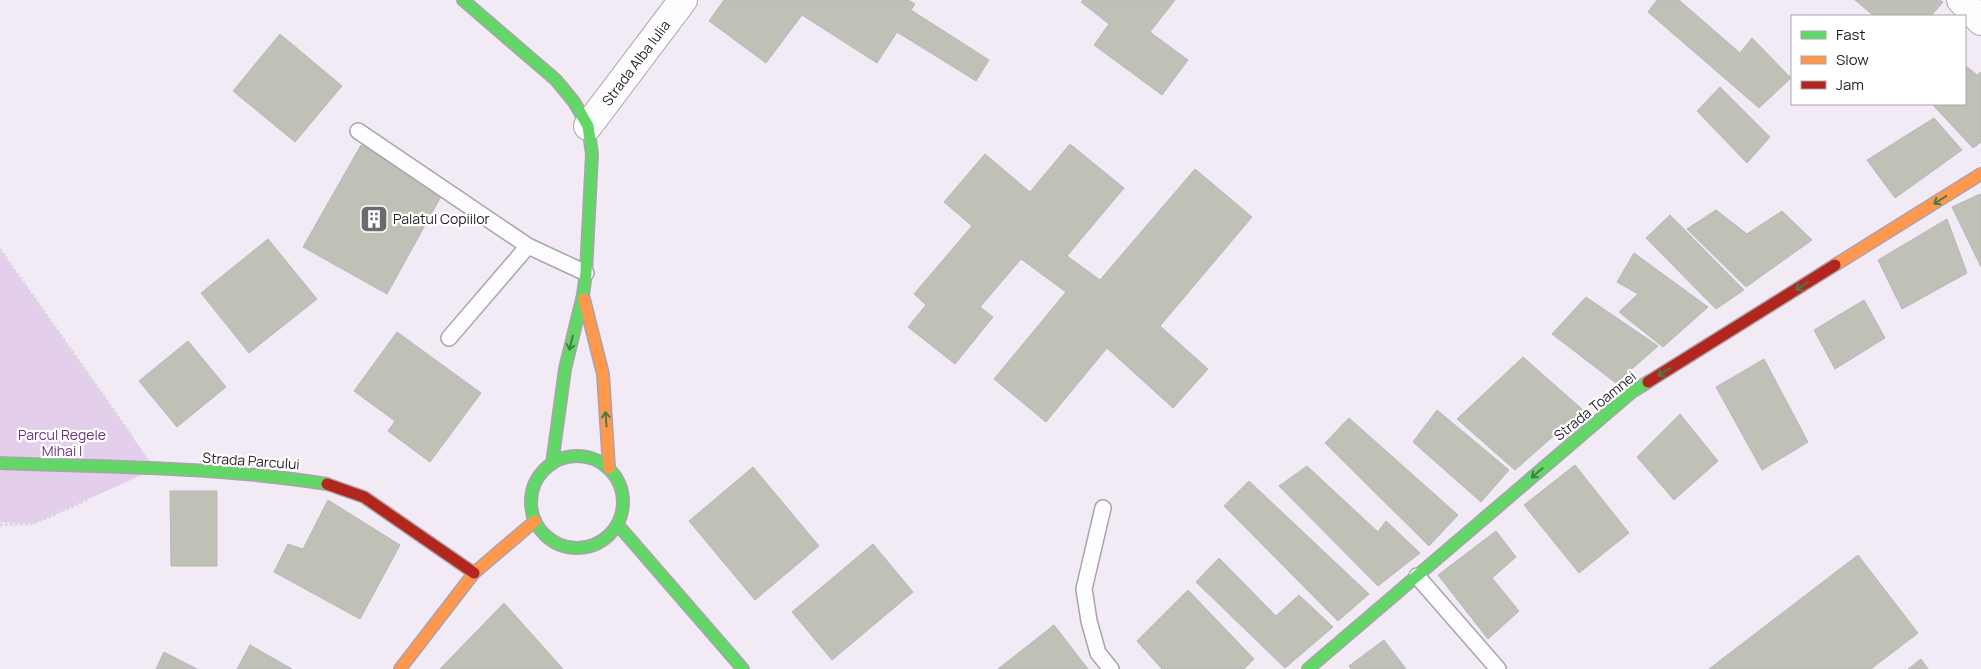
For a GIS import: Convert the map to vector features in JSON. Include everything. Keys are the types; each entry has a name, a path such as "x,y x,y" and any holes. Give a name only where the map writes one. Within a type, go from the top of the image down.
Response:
{"street":[{"path":"463,0 556,80 574,102 588,126 592,154 586,273 583,295 565,369 552,464"},
{"name":"Strada Alba Iulia","path":"588,126 683,0"},
{"path":"1961,0 1981,20"},
{"name":"Strada Toamnei","path":"1308,669 1632,392 1981,174"},
{"path":"583,295 603,374 609,468"},
{"path":"578,456 595,460 609,468 620,485 624,500 618,525 604,541 589,547 567,548 552,541 544,534 535,521 531,504 533,488 540,474 562,458 578,456"},
{"name":"Strada Parcului","path":"0,463 156,469 284,477 329,484 364,497 474,573"},
{"path":"400,669 474,573 535,521"},
{"path":"618,525 743,669"}],"lane":[{"path":"358,131 528,246 586,273"},
{"path":"449,338 528,246"},
{"path":"1103,508 1084,589 1089,620 1098,652 1111,669"},
{"path":"1417,576 1498,669"}],"path":[{"path":"0,249 156,469"},
{"path":"0,525 33,524 94,496"}],"green space":[{"name":"Parcul Regele Mihai I","path":"0,249 155,469 33,524 0,522"}],"building":[{"path":"724,0 908,0 915,4 911,10 989,60 976,81 897,32 877,63 802,15 766,63 709,21"},
{"path":"1083,0 1175,0 1150,32 1188,60 1162,95 1094,45 1109,24 1081,2"},
{"path":"1657,0 1679,0 1740,53 1752,38 1791,78 1759,108 1648,12"},
{"path":"1855,0 1940,0 1943,2 1932,15 1873,15"},
{"path":"280,34 342,86 295,142 233,91"},
{"path":"1966,66 1977,75 1981,72 1981,142 1973,148 1933,105 1966,105"},
{"path":"1720,87 1770,137 1747,163 1697,111"},
{"path":"1934,118 1962,150 1895,198 1867,160"},
{"path":"1070,144 1124,188 1067,256 1100,280 1195,169 1252,217 1160,326 1208,369 1173,408 1107,348 1046,422 994,379 1066,292 1021,259 980,307 993,317 955,364 908,327 926,305 914,294 972,226 944,202 985,154 1030,192"},
{"name":"Palatul Copiilor","path":"361,145 444,191 387,294 303,247"},
{"path":"1980,194 1981,196 1981,267 1952,207"},
{"path":"1716,210 1747,234 1782,211 1812,240 1746,287 1687,229"},
{"path":"1670,215 1744,290 1716,309 1646,238"},
{"path":"1947,219 1967,273 1902,309 1878,260"},
{"path":"268,239 317,299 249,353 201,293"},
{"path":"1634,253 1708,307 1663,347 1619,312 1638,294 1617,282"},
{"path":"1586,297 1658,346 1616,383 1552,334"},
{"path":"1864,300 1885,338 1835,369 1814,330"},
{"path":"397,332 481,393 430,462 388,431 395,421 354,391"},
{"path":"188,341 226,387 177,427 139,381"},
{"path":"1523,357 1583,410 1515,470 1457,419"},
{"path":"1764,359 1808,442 1762,470 1716,387"},
{"path":"1437,410 1509,470 1481,502 1413,442"},
{"path":"1680,414 1718,461 1674,500 1637,457"},
{"path":"1349,418 1458,515 1429,546 1325,443"},
{"path":"1575,465 1629,533 1579,573 1524,505"},
{"path":"1307,466 1378,532 1386,521 1420,553 1378,586 1279,486"},
{"path":"753,467 819,546 755,600 689,521"},
{"path":"1249,481 1369,594 1338,621 1224,506"},
{"path":"170,491 217,491 217,566 171,566"},
{"path":"328,500 400,545 360,619 274,572 288,544 303,549"},
{"path":"1496,531 1516,557 1492,578 1519,611 1488,639 1438,575"},
{"path":"873,544 913,592 832,660 792,612"},
{"path":"1858,555 1918,633 1871,669 1709,669"},
{"path":"1219,558 1276,616 1299,595 1333,627 1285,668 1196,582"},
{"path":"1188,590 1254,659 1244,669 1162,669 1137,641"},
{"path":"504,603 563,669 440,669"},
{"path":"1054,625 1088,669 998,669"},
{"path":"1384,640 1406,669 1351,669 1349,666"},
{"path":"250,645 292,669 237,669"},
{"path":"164,652 197,669 156,669"},
{"path":"1921,659 1928,669 1908,669"}],"traffic: fast":[{"path":"463,0 556,80 574,102 588,126 592,154 586,273 583,295 565,369 552,464"},
{"path":"1308,669 1632,392 1648,382"},
{"path":"577,456 586,457 603,464 615,476 622,493 623,502 622,511 615,528 603,540 586,547 577,548 568,547 551,540 539,528 532,511 531,502 532,493 539,476 551,464 568,457 577,456"},
{"path":"0,463 205,471 287,478 327,484"},
{"path":"618,525 743,669"}],"traffic: slow":[{"path":"1835,265 1981,174"},
{"path":"584,299 603,374 609,468"},
{"path":"400,669 474,573 535,521"}],"traffic: jam":[{"path":"1648,382 1835,265"},
{"path":"327,484 364,497 474,573"}],"place":[{"name":"Palatul Copiilor","path":"374,219"}]}
